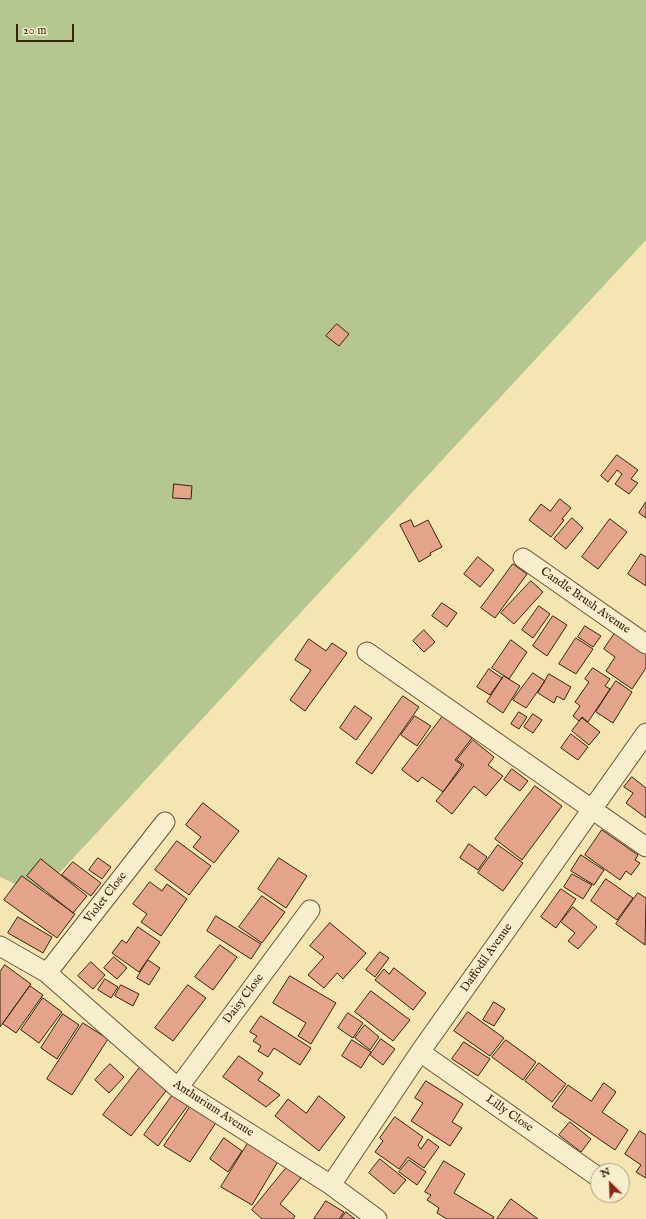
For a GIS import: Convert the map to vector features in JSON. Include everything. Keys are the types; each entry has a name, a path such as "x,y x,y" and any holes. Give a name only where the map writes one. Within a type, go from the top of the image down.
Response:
{"street":[{"name":"Candle Brush Avenue","path":"523,558 646,644"},
{"path":"367,652 646,847"},
{"name":"Daffodil Avenue","path":"331,1186 420,1052 646,733"},
{"name":"Violet Close","path":"47,973 165,822"},
{"name":"Daisy Close","path":"178,1088 310,910"},
{"name":"Anthurium Avenue","path":"0,946 47,973 178,1088 331,1186 377,1219"},
{"name":"Lilly Close","path":"420,1052 590,1171"}],"green space":[{"path":"0,0 646,0 646,240 39,895 0,877"}],"building":[{"path":"337,324 349,334 339,346 326,336"},
{"path":"617,455 638,470 631,479 638,483 629,494 615,484 622,474 617,470 608,482 601,476"},
{"path":"174,484 192,486 191,499 173,498"},
{"path":"560,499 571,508 551,537 529,520 541,504 550,511"},
{"path":"646,502 646,518 639,513"},
{"path":"572,518 583,528 566,549 554,539"},
{"path":"610,519 627,532 598,569 582,557"},
{"path":"411,520 414,527 428,520 442,547 430,553 431,555 419,562 400,525"},
{"path":"641,554 646,557 646,586 628,574"},
{"path":"478,557 494,570 480,587 464,574"},
{"path":"513,564 527,574 495,618 481,608"},
{"path":"531,581 543,592 514,624 501,613"},
{"path":"442,603 457,613 447,627 432,616"},
{"path":"539,606 550,614 533,638 522,630"},
{"path":"553,616 567,625 547,656 533,646"},
{"path":"585,626 601,636 593,647 578,637"},
{"path":"424,630 435,642 424,652 413,641"},
{"path":"615,633 646,654 646,668 632,689 606,671 615,657 604,649"},
{"path":"576,638 593,649 576,674 559,664"},
{"path":"309,639 326,651 332,643 347,653 305,711 290,700 311,670 295,660"},
{"path":"511,640 527,652 509,679 492,668"},
{"path":"593,668 610,679 605,686 610,689 588,722 582,717 579,721 573,716 580,706 575,702 589,682 585,679"},
{"path":"489,669 502,678 490,695 477,687"},
{"path":"533,673 545,681 526,708 513,700"},
{"path":"549,674 571,687 564,700 557,696 554,703 538,693"},
{"path":"504,676 520,686 503,713 487,702"},
{"path":"616,681 632,692 613,723 596,712"},
{"path":"403,696 419,707 372,774 356,763"},
{"path":"355,706 372,718 356,740 340,728"},
{"path":"446,712 460,722 457,727 472,738 455,760 462,765 443,792 422,777 418,782 402,770"},
{"path":"519,712 527,717 519,729 511,724"},
{"path":"533,714 542,720 533,733 524,727"},
{"path":"415,716 431,726 417,746 401,735"},
{"path":"582,718 600,732 589,745 572,731"},
{"path":"571,734 588,747 578,760 561,748"},
{"path":"473,740 494,757 488,765 503,776 486,796 474,786 452,814 436,801 464,765 457,760"},
{"path":"512,769 528,781 520,791 504,780"},
{"path":"632,777 646,788 646,818 626,803 633,793 624,787"},
{"path":"535,786 562,806 522,860 495,839"},
{"path":"203,803 239,831 214,863 193,847 201,837 186,825"},
{"path":"602,830 638,855 635,860 640,863 631,875 626,871 620,880 585,855"},
{"path":"177,841 211,866 189,895 155,870"},
{"path":"469,844 487,857 478,870 460,858"},
{"path":"498,845 523,863 503,891 478,873"},
{"path":"581,855 604,870 594,885 571,871"},
{"path":"98,858 111,867 102,879 89,870"},
{"path":"279,858 307,876 286,908 258,889"},
{"path":"41,859 87,896 73,913 27,876"},
{"path":"73,862 101,883 91,896 62,875"},
{"path":"572,874 592,885 583,899 564,887"},
{"path":"22,876 75,914 57,938 4,900"},
{"path":"606,879 633,898 617,920 591,901"},
{"path":"150,882 162,891 167,884 187,899 161,936 141,922 147,914 133,904"},
{"path":"561,889 576,899 556,928 541,917"},
{"path":"638,893 646,898 645,945 616,924"},
{"path":"262,896 285,912 262,943 239,927"},
{"path":"573,907 597,927 578,949 568,941 575,933 561,922"},
{"path":"216,916 261,944 251,959 207,931"},
{"path":"18,917 52,937 43,953 8,933"},
{"path":"330,923 366,953 343,979 337,973 324,988 308,975 324,957 310,946"},
{"path":"138,927 160,942 139,972 112,953 122,940 126,943"},
{"path":"220,945 237,957 213,990 195,977"},
{"path":"380,952 389,958 375,977 366,970"},
{"path":"114,957 127,968 117,979 104,968"},
{"path":"148,960 160,968 149,985 137,978"},
{"path":"91,962 105,975 93,989 78,976"},
{"path":"5,965 31,984 0,1027 0,972"},
{"path":"394,968 426,993 413,1010 375,980 384,969 389,974"},
{"path":"290,976 336,1003 311,1044 298,1036 306,1023 273,1003"},
{"path":"105,979 118,987 111,998 98,990"},
{"path":"121,985 139,994 133,1006 115,996"},
{"path":"188,985 206,998 173,1041 155,1028"},
{"path":"30,986 43,995 16,1033 3,1024"},
{"path":"371,991 410,1020 393,1041 355,1012"},
{"path":"43,998 62,1012 39,1043 21,1030"},
{"path":"494,1002 505,1009 494,1026 483,1020"},
{"path":"468,1012 504,1038 490,1056 454,1031"},
{"path":"348,1013 363,1023 353,1038 338,1028"},
{"path":"63,1014 79,1025 57,1059 41,1048"},
{"path":"261,1016 311,1048 300,1065 274,1048 268,1057 258,1051 261,1046 253,1041 257,1036 250,1032"},
{"path":"83,1023 108,1039 72,1095 47,1079"},
{"path":"365,1025 379,1037 370,1050 355,1038"},
{"path":"381,1039 395,1049 383,1065 370,1055"},
{"path":"352,1040 371,1052 361,1068 342,1056"},
{"path":"506,1040 536,1062 523,1080 492,1057"},
{"path":"464,1042 490,1059 478,1076 452,1059"},
{"path":"239,1056 263,1073 258,1080 280,1095 266,1107 223,1077"},
{"path":"539,1063 566,1084 552,1102 525,1081"},
{"path":"110,1064 124,1077 109,1093 95,1080"},
{"path":"141,1066 169,1087 131,1136 103,1115"},
{"path":"426,1081 463,1104 452,1122 462,1128 450,1146 411,1121 423,1103 415,1098"},
{"path":"604,1083 616,1092 602,1112 628,1130 615,1150 552,1107 568,1085 591,1101"},
{"path":"174,1093 189,1104 158,1146 144,1135"},
{"path":"319,1096 345,1117 319,1151 275,1116 288,1099 306,1113"},
{"path":"194,1101 219,1118 190,1162 164,1146"},
{"path":"395,1117 423,1137 418,1145 421,1149 428,1139 439,1147 424,1168 408,1157 399,1169 375,1152 383,1141 380,1138"},
{"path":"570,1122 591,1139 581,1152 559,1135"},
{"path":"640,1131 646,1135 646,1178 636,1172 641,1165 625,1154"},
{"path":"224,1138 242,1151 228,1172 210,1159"},
{"path":"250,1140 280,1158 252,1205 221,1187"},
{"path":"380,1159 406,1180 394,1194 369,1173"},
{"path":"409,1160 426,1172 417,1185 399,1172"},
{"path":"444,1161 465,1174 454,1193 494,1217 493,1219 447,1219 437,1213 439,1208 427,1200 431,1195 425,1192"},
{"path":"287,1167 301,1178 280,1204 295,1216 293,1219 262,1219 252,1210"},
{"path":"511,1199 538,1219 497,1219"},
{"path":"326,1201 344,1212 339,1219 314,1219"},
{"path":"346,1212 355,1219 341,1219"}]}
